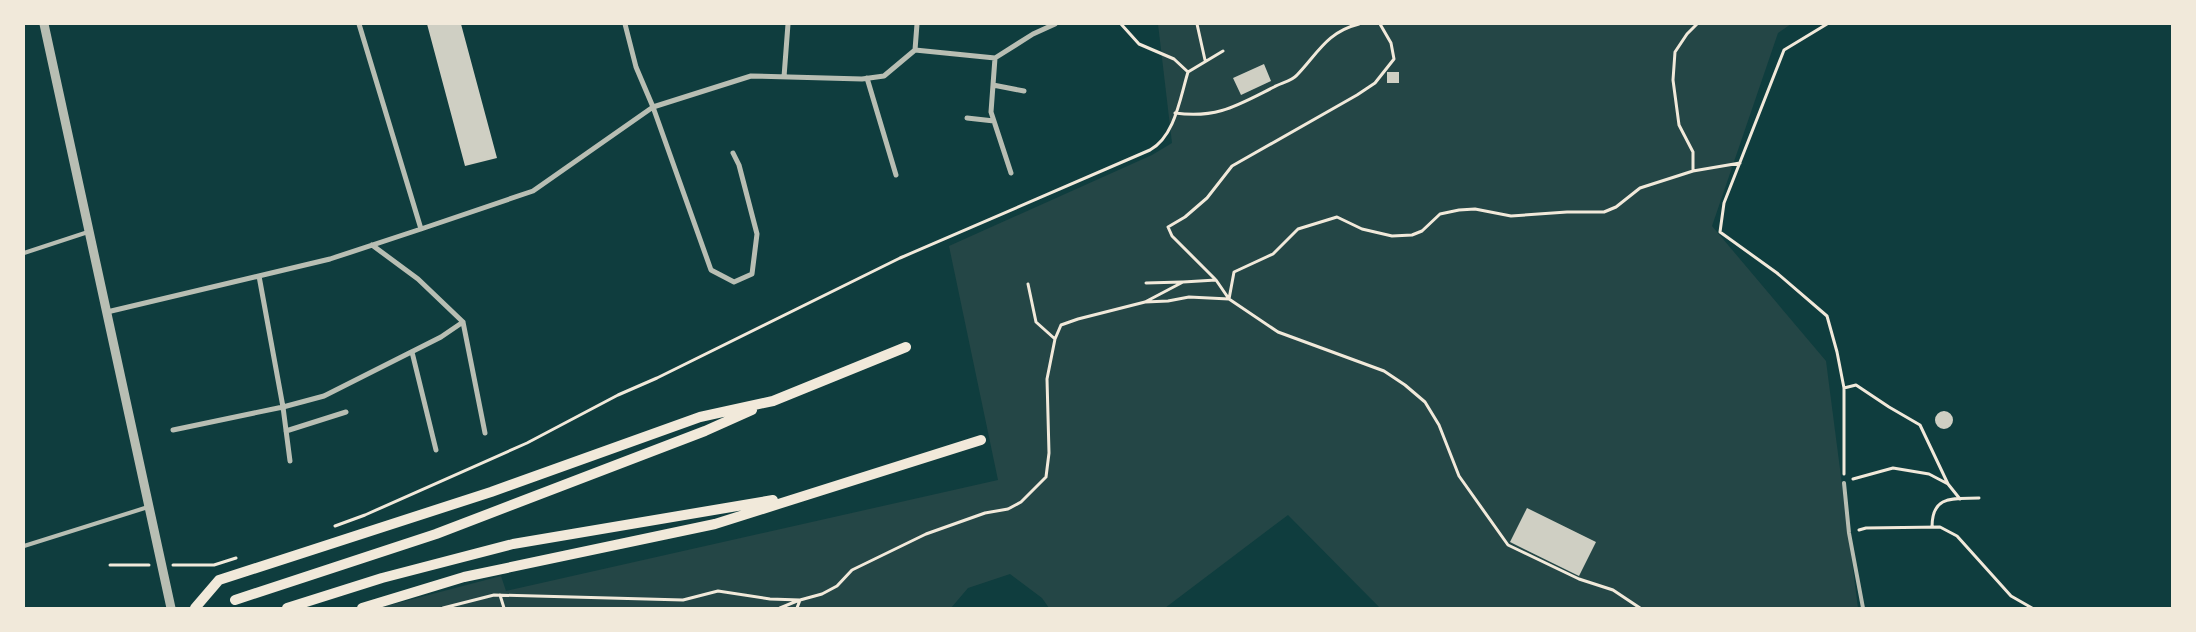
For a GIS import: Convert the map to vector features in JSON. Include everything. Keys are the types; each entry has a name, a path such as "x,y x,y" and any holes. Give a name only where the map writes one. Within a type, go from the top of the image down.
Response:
{"main road":[{"path":"235,600 436,534 706,431 773,401 906,347"},
{"path":"195,608 219,580 491,492 700,417 773,401"},
{"path":"362,608 464,577 716,524 981,440"},
{"path":"286,608 382,578 514,544 806,495"}],"street":[{"path":"44,24 171,608"},
{"path":"359,24 421,229"},
{"path":"625,24 636,66 653,107 711,270 734,282 752,274 757,234 739,165 733,153"},
{"path":"784,77 788,24"},
{"path":"107,312 330,259 533,191 653,107 751,76 867,78 884,76 915,50 917,24"},
{"path":"915,50 995,58 1053,24"},
{"path":"995,58 991,112 1011,173"},
{"path":"867,78 896,175"},
{"path":"993,85 1024,91"},
{"path":"967,118 994,121"},
{"path":"372,246 418,279 463,322 485,432"},
{"path":"259,276 290,461"},
{"path":"173,430 282,407 324,396 441,337 463,322"},
{"path":"412,352 436,450"},
{"path":"286,431 346,412"}],"lane":[{"path":"24,253 89,232"},
{"path":"1844,483 1849,533 1863,608"},
{"path":"24,546 149,506"}],"path":[{"path":"1121,24 1139,44 1174,59 1188,72"},
{"path":"1197,24 1206,60"},
{"path":"1175,114 1195,116 1222,111 1241,104 1296,76 1331,36 1358,24"},
{"path":"1380,24 1391,43 1394,59 1375,82 1357,96 1232,166 1208,198 1186,217 1168,227 1172,236 1216,280 1229,299 1278,332 1384,371 1425,402 1439,425 1459,476 1508,545 1579,579 1613,590 1640,608"},
{"path":"1693,171 1694,152 1680,125 1673,80 1675,52 1696,24"},
{"path":"1827,24 1784,50 1724,203 1720,232 1777,274 1827,316 1844,388 1844,483 1869,473 1893,468 1929,474 1948,484"},
{"path":"328,528 365,516 527,443 618,395 657,378 900,258 1150,150 1164,139 1175,114 1188,72 1223,51"},
{"path":"1229,299 1234,272 1273,254 1298,229 1337,217 1362,230 1392,236 1412,236 1422,231 1440,214 1459,210 1475,209 1511,216 1567,212 1604,212 1616,207 1640,188 1693,171 1740,163"},
{"path":"1146,283 1216,280"},
{"path":"1145,302 1182,282"},
{"path":"1028,284 1028,295 1036,322 1055,339"},
{"path":"780,608 822,594 837,586 852,570 926,534 985,513 1008,509 1021,502 1034,490 1046,477 1048,466 1047,379 1055,339 1061,325 1145,302 1168,301 1189,297 1229,299"},
{"path":"1844,388 1856,385 1920,425 1948,484 1960,499"},
{"path":"1932,527 1932,514 1938,503 1948,500 1979,498"},
{"path":"1849,533 1866,528 1940,527 1957,536 2011,596 2032,608"},
{"path":"167,565 214,564 240,557"},
{"path":"110,565 157,565"},
{"path":"443,608 494,595 683,600 718,591 770,599 800,600"},
{"path":"500,595 504,608"},
{"path":"797,608 800,600"}],"shaded area":[{"path":"1158,24 1791,24 1778,33 1712,226 1826,361 1858,608 1380,608 1288,515 1165,608 1049,608 1042,598 1010,574 968,588 951,608 379,608 501,576 506,591 998,480 949,246 1152,155 1172,143"}],"building":[{"path":"427,24 461,24 497,158 465,166"},
{"path":"1264,64 1271,81 1241,95 1233,78"},
{"path":"1387,72 1399,72 1399,83 1387,83"},
{"path":"1944,411 1950,414 1953,420 1950,426 1944,429 1938,426 1935,420 1938,414"},
{"path":"1527,508 1596,542 1579,576 1510,542"}]}
